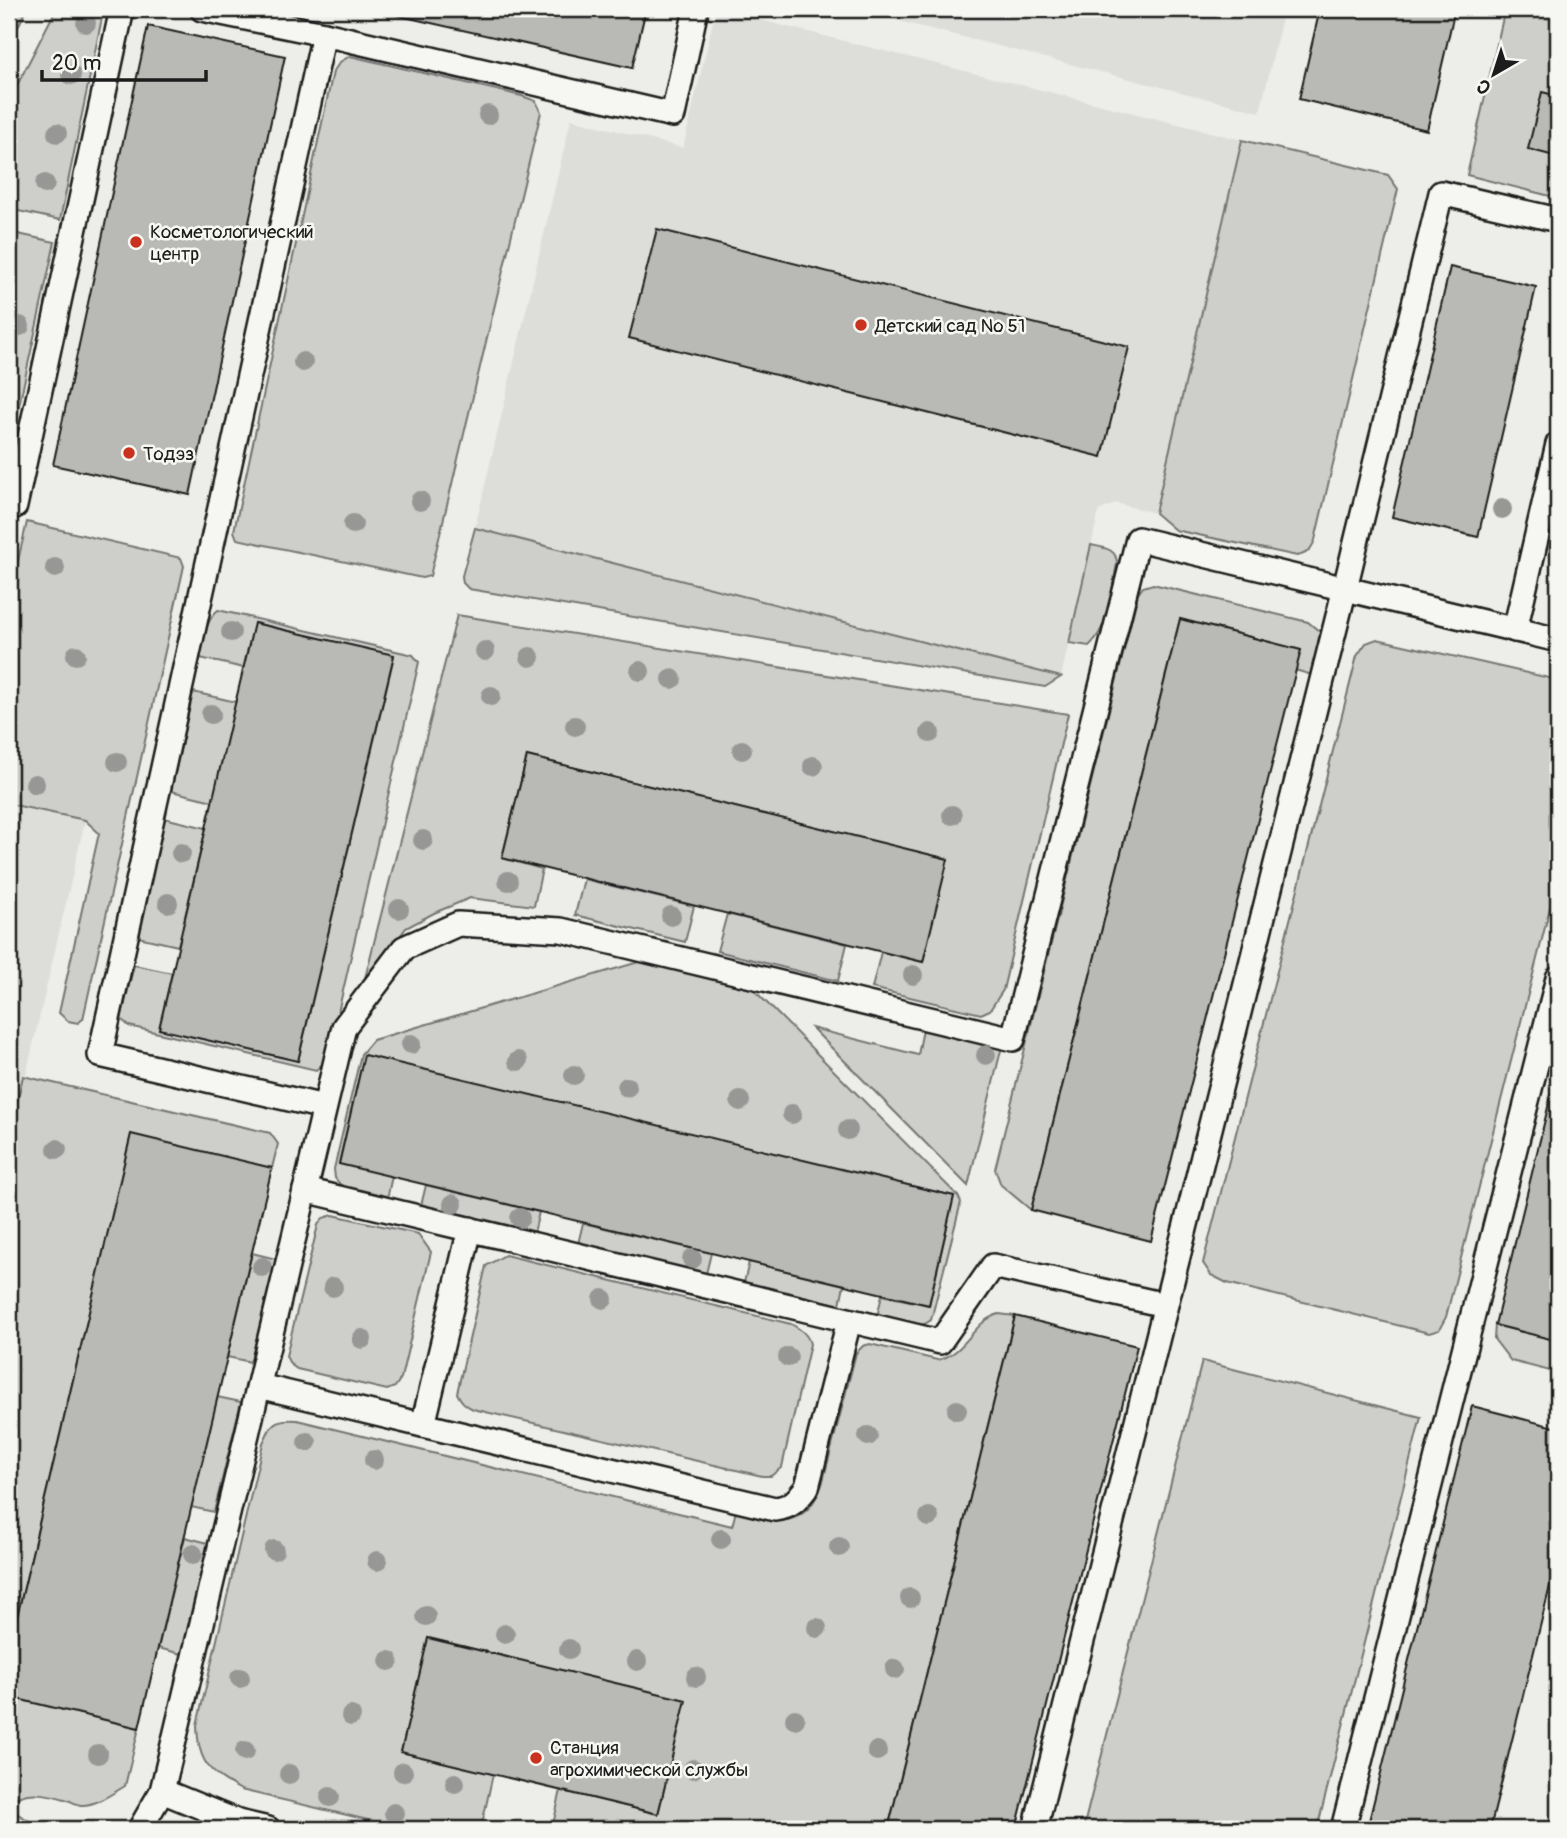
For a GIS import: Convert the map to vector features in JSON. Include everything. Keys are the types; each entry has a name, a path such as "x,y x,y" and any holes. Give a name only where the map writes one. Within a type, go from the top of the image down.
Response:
{"lane":[{"path":"15,506 122,9"},
{"path":"202,9 324,34 673,115 696,9"},
{"path":"324,34 100,1055 324,1107"},
{"path":"1035,1829 1441,193 1558,220"},
{"path":"1515,630 1558,443"},
{"path":"140,1829 162,1791 344,1027 404,948 458,924 561,930 1013,1039 1138,539 1558,640"},
{"path":"1343,1829 1558,978"},
{"path":"305,1190 940,1342 993,1266 1166,1305"},
{"path":"423,1425 470,1229"},
{"path":"258,1386 775,1509 786,1508 796,1502 807,1487 849,1321"},
{"path":"162,1791 238,1822 268,1829"}],"shaded area":[{"path":"9,9 27,9 9,44"},
{"path":"56,9 102,9 103,13 60,220 9,209 9,101"},
{"name":"Детский сад № 51","path":"716,9 1242,140 1155,513 1116,503 1099,511 1061,677 475,528 571,119 683,148"},
{"path":"851,9 1284,9 1260,112"},
{"path":"1505,9 1558,9 1558,178 1554,197 1467,175"},
{"path":"350,56 522,96 536,101 541,112 430,576 422,578 237,539 234,531 333,72 340,62"},
{"path":"1242,140 1388,175 1398,189 1315,540 1308,551 1297,556 1175,530 1155,513"},
{"path":"9,232 55,242 9,451"},
{"path":"27,522 181,558 184,566 83,1019 78,1023 68,1021 59,1013 99,833 85,820 9,804 9,599"},
{"path":"475,528 1061,677 1045,687 469,589 463,583 462,576"},
{"path":"1091,545 1112,552 1117,564 1106,619 1089,646 1069,643"},
{"path":"1153,584 1308,622 1320,632 1312,675 1295,670 1300,650 1180,619 1031,1210 1001,1185 995,1169 1138,594 1143,587"},
{"path":"218,610 413,655 419,662 327,1060 316,1070 129,1026 121,1019 134,965 172,973 159,1029 298,1061 394,656 255,623 244,668 200,658 208,625"},
{"path":"457,615 1068,714 1003,990 990,1010 981,1014 872,988 881,952 923,962 947,859 527,756 502,858 542,869 534,906 470,898 434,913 406,928 363,986"},
{"path":"1377,639 1558,680 1558,876 1446,1317 1439,1330 1429,1333 1227,1283 1211,1275 1203,1263 1357,656 1366,643"},
{"path":"193,692 236,702 213,801 171,791"},
{"path":"9,804 85,821 9,1148"},
{"path":"164,818 206,828 178,946 138,937"},
{"path":"584,879 694,906 685,942 575,915"},
{"path":"727,914 847,944 838,981 717,951"},
{"path":"642,961 750,986 958,1196 961,1202 931,1320 912,1325 877,1317 882,1295 929,1305 954,1196 364,1056 339,1163 392,1176 387,1199 343,1188 335,1178 334,1169 361,1054 373,1040"},
{"path":"924,1024 1002,1046 968,1186 812,1028 918,1055"},
{"path":"23,1076 270,1133 278,1144 272,1168 131,1135 9,1651 9,1138"},
{"path":"426,1185 539,1212 533,1237 420,1210"},
{"path":"333,1215 418,1234 431,1252 401,1378 395,1387 387,1390 297,1369 290,1364 286,1356 318,1225 323,1218"},
{"path":"583,1223 711,1253 705,1278 577,1248"},
{"path":"252,1253 276,1259 251,1362 227,1357"},
{"path":"505,1255 791,1324 800,1330 810,1344 782,1467 771,1476 762,1476 465,1405 457,1393 486,1266"},
{"path":"749,1262 844,1285 839,1309 743,1287"},
{"path":"999,1314 1015,1316 888,1829 552,1829 561,1790 658,1814 685,1700 429,1638 401,1752 493,1774 481,1829 406,1829 241,1790 213,1772 203,1758 197,1725 263,1443 275,1423 297,1420 732,1526 736,1511 787,1520 807,1510 822,1485 856,1353 863,1346 870,1344 937,1360 956,1351 982,1323"},
{"path":"1495,1325 1558,1341 1558,1373 1511,1361 1494,1339"},
{"path":"1202,1361 1421,1417 1317,1829 1083,1829"},
{"path":"217,1397 241,1402 214,1512 191,1507"},
{"path":"185,1537 208,1543 182,1654 158,1648"},
{"path":"9,1697 139,1728 125,1786 100,1800 84,1805 37,1794 22,1795 9,1803"},
{"path":"9,1809 44,1829 9,1829"}],"building":[{"path":"369,9 646,9 632,68"},
{"path":"1320,9 1455,9 1427,130 1299,99"},
{"path":"148,26 285,56 190,495 53,465"},
{"path":"1542,92 1558,96 1558,157 1528,149"},
{"path":"657,229 1129,347 1102,457 629,338"},
{"path":"1450,267 1536,287 1478,537 1392,517"},
{"path":"1180,619 1301,650 1151,1241 1031,1210"},
{"path":"254,623 394,655 298,1061 159,1029"},
{"path":"527,756 948,859 923,962 502,858"},
{"path":"364,1055 954,1196 929,1305 339,1164"},
{"path":"1558,1066 1558,1341 1495,1325"},
{"path":"131,1134 272,1168 139,1728 9,1697 9,1651"},
{"path":"1015,1316 1137,1346 1016,1829 888,1829"},
{"path":"1472,1406 1558,1428 1558,1554 1490,1829 1367,1829"},
{"path":"428,1638 686,1700 658,1814 401,1752"}],"place":[{"name":"Косметологический центр","path":"136,242"},
{"name":"Детский сад № 51","path":"861,325"},
{"name":"Тодэз","path":"129,453"},
{"name":"Станция агрохимической службы","path":"536,1758"}]}
